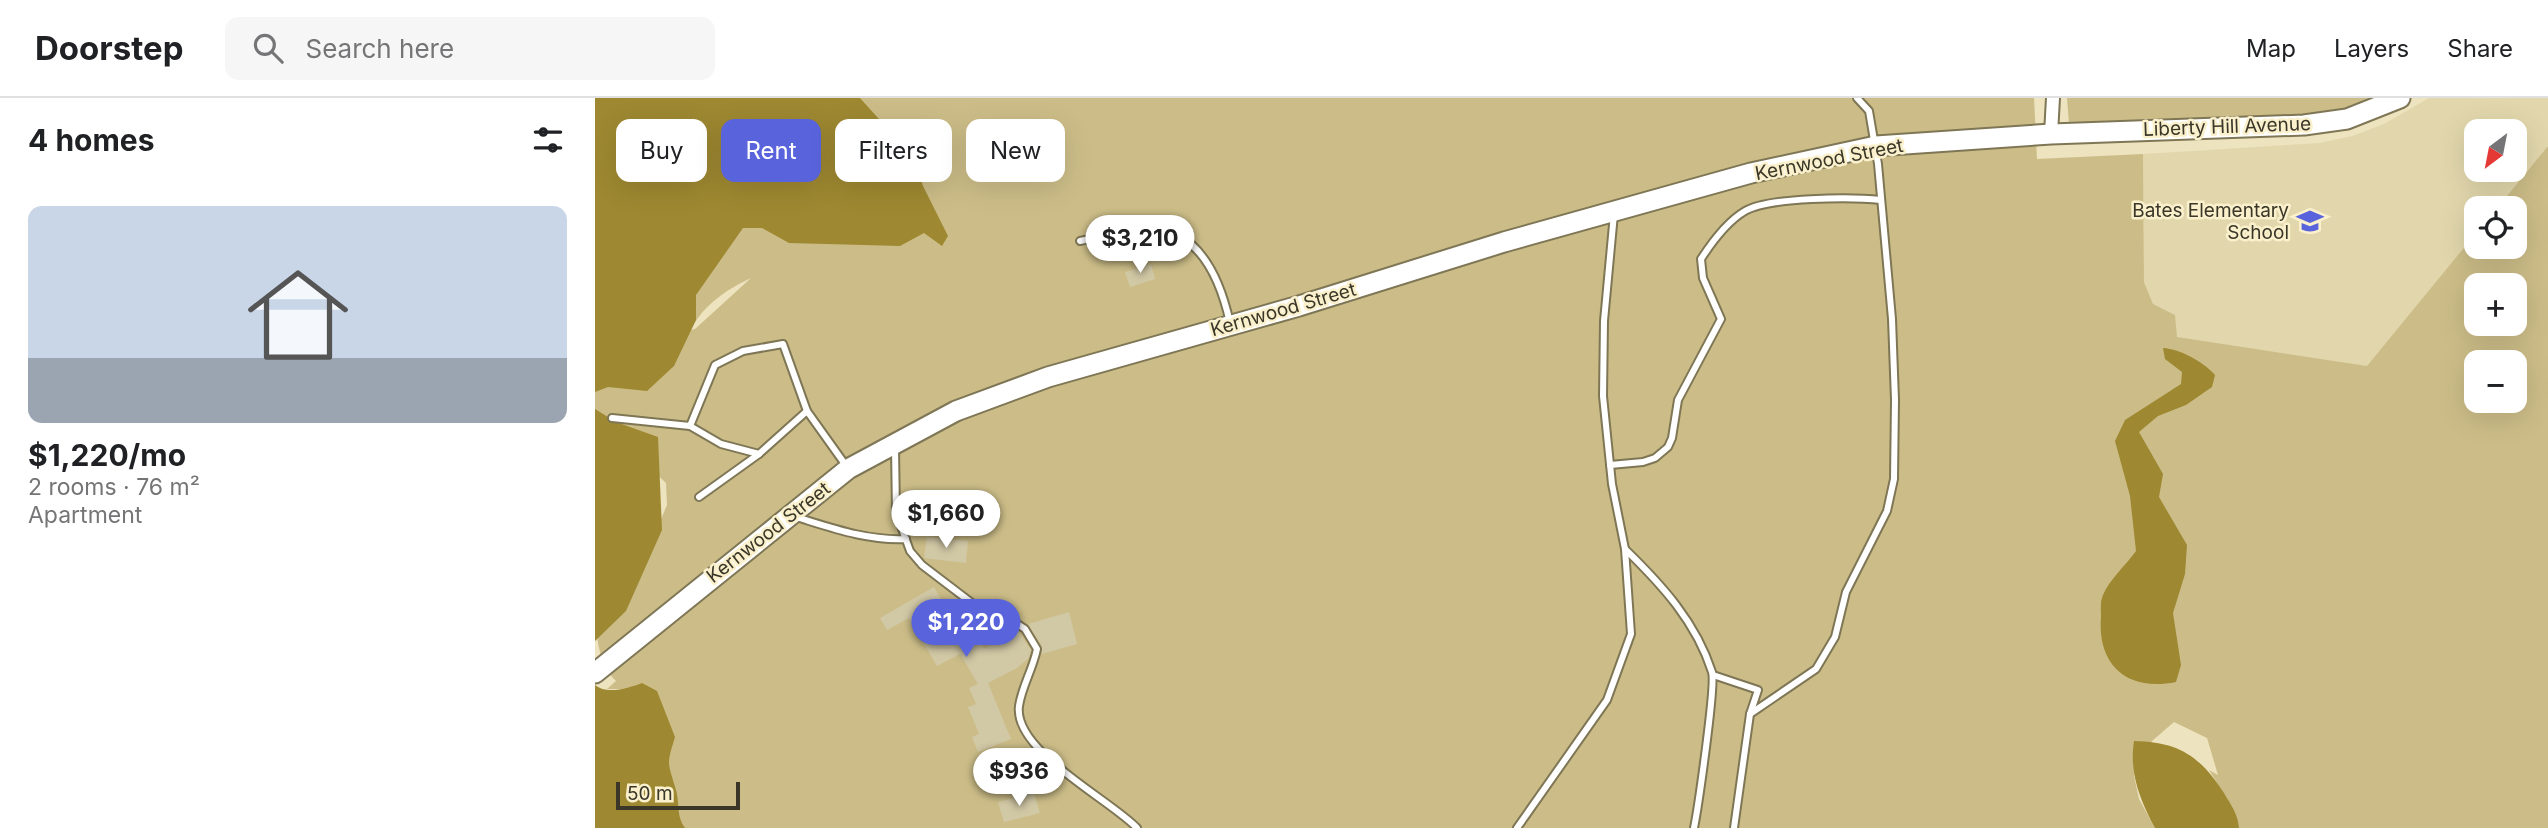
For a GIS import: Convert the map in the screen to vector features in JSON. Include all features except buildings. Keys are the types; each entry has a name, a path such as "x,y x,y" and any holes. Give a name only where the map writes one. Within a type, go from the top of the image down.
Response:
{"main road":[{"name":"Liberty Hill Avenue","path":"2051,134 2304,125 2347,118 2400,98"},
{"name":"Kernwood Street","path":"596,673 788,514 848,469 956,411 1048,377 1751,173 1876,146 2051,134"}],"street":[{"path":"2051,134 2053,98"}],"lane":[{"path":"1750,714 1816,669 1835,637 1846,592 1887,511 1894,479 1895,400 1876,146 1868,111 1857,98"},
{"path":"1610,465 1643,462 1655,458 1672,438 1678,400 1721,319 1703,278 1701,259 1746,209 1818,198 1881,200"},
{"path":"1517,828 1607,700 1631,634 1625,549 1610,465 1603,396 1604,321 1614,211"},
{"path":"1080,241 1145,229 1176,233 1195,245 1214,274 1224,298 1230,325"},
{"path":"690,426 715,365 743,351 783,344 807,411 848,469"},
{"path":"699,497 759,454 807,411"},
{"path":"612,418 690,426 721,444 759,454"},
{"path":"895,443 896,512 910,551 922,565 981,610 1001,613 1025,629 1037,649 1018,709 1026,729 1047,760 1137,828"},
{"path":"788,514 854,534 885,540 906,539"},
{"path":"1625,549 1672,599 1694,630 1713,675 1694,828"},
{"path":"1713,675 1758,690 1750,714 1734,828"}],"shaded area":[{"path":"595,98 860,98 879,119 835,119 835,182 922,182 948,236 942,246 924,233 900,246 789,243 762,228 743,228 696,295 696,320 674,366 647,391 608,387 595,392"},
{"path":"599,98 2034,98 2037,159 2143,154 2144,282 2153,304 2175,315 2177,337 2367,366 2464,248 2464,259 2527,259 2527,196 2507,196 2518,182 2527,182 2527,172 2548,146 2548,828 2237,828 2226,797 2209,770 2218,775 2207,738 2174,722 2152,741 2134,776 2139,799 2155,828 670,828 627,689 607,689 616,681 609,673 600,652 595,593 654,536 667,505 666,483 646,464 595,443 595,133","holes":["751,278 691,330 702,313 716,299"]},
{"path":"2067,98 2377,98 2334,113 2069,124"},
{"name":"Bates Elementary School","path":"2429,98 2548,98 2548,146 2527,172 2527,119 2464,119 2464,182 2518,182 2507,196 2464,196 2464,248 2367,367 2177,338 2153,304 2144,282 2143,154 2319,143 2352,136 2384,124"},
{"path":"2163,348 2191,357 2215,375 2212,387 2186,405 2158,416 2139,432 2163,474 2159,497 2187,545 2185,574 2173,613 2181,665 2176,682 2159,684 2130,679 2110,662 2101,634 2101,606 2102,597 2109,584 2136,551 2130,496 2115,441 2125,420 2181,384 2182,372 2165,359"},
{"path":"595,409 616,422 658,437 662,530 626,611 595,641"},
{"path":"642,683 657,691 675,737 669,764 679,814 685,828 595,828 595,685 612,690"},
{"path":"2134,741 2164,744 2197,761 2224,793 2236,814 2239,828 2155,828 2134,775"}],"place":[{"name":"Bates Elementary School","path":"2310,221"}]}
